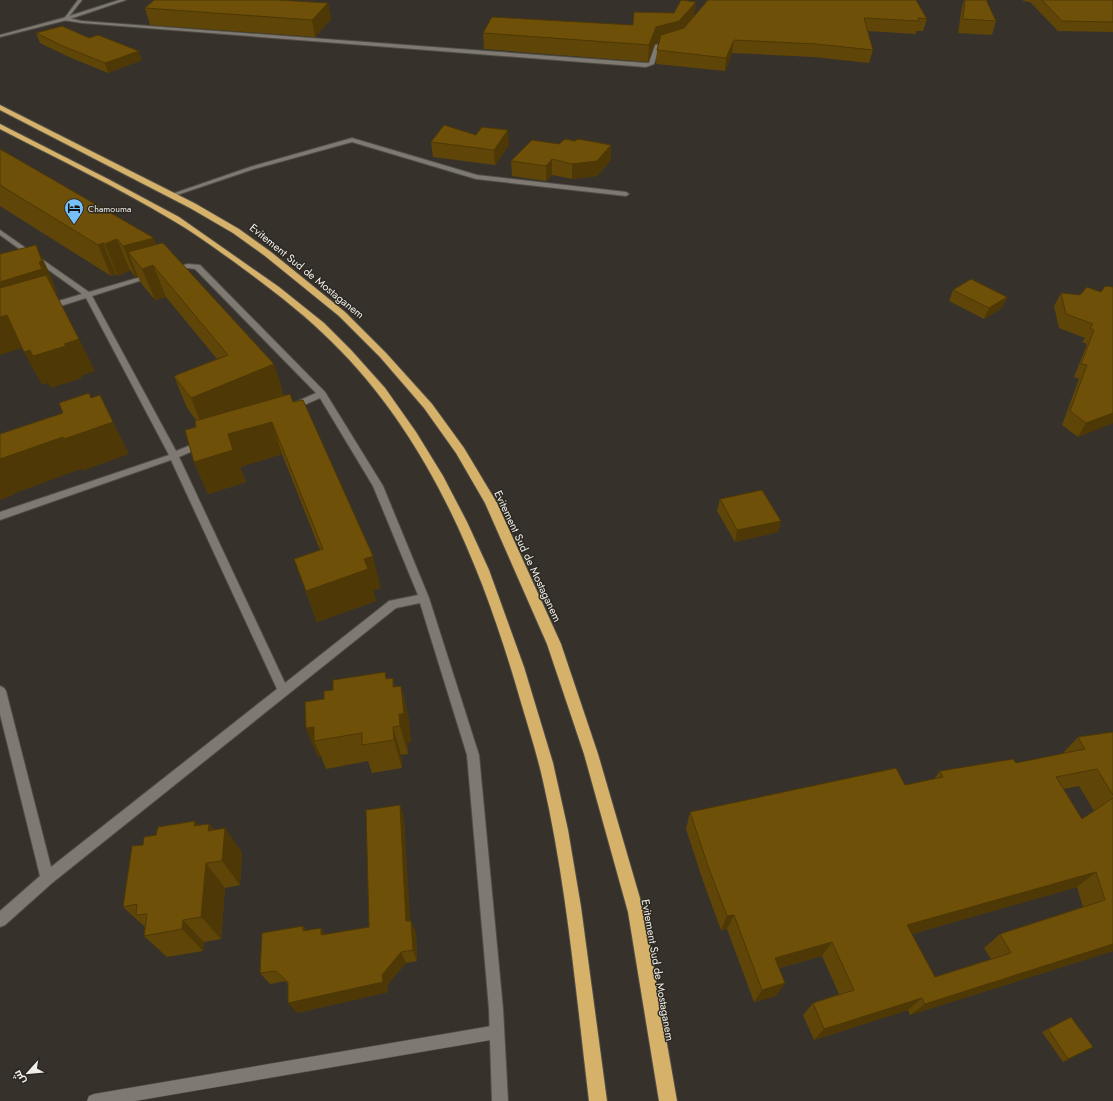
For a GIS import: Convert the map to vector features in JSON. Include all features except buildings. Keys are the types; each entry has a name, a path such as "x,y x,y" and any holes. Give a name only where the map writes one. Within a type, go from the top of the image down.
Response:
{"highway":[{"name":"Evitement Sud de Mostaganem","path":"0,107 172,195 236,231 268,254 342,314 383,355 428,406 460,451 491,503 554,644 591,754 636,912 668,1101"},
{"path":"0,126 171,215 242,264 294,304 347,351 384,394 419,445 454,505 485,576 519,670 553,789 578,937 598,1101"}],"street":[{"path":"65,19 80,0"},
{"path":"0,36 65,19 124,0"},
{"path":"65,19 82,22 646,65 651,64 657,46 677,41"},
{"path":"0,39 15,33"},
{"path":"172,195 252,168 352,140 476,177 626,194"},
{"path":"0,232 88,295 174,456 283,691"},
{"path":"37,310 188,266 197,267 322,394 378,486 424,598 473,755 496,1032 500,1101"},
{"path":"286,409 322,394"},
{"path":"0,516 174,456 209,441"},
{"path":"0,920 47,878 393,604 424,598"},
{"path":"0,691 47,878"}],"lane":[{"path":"94,1101 496,1032"}],"place":[{"name":"Chamouma","path":"74,225"}]}
